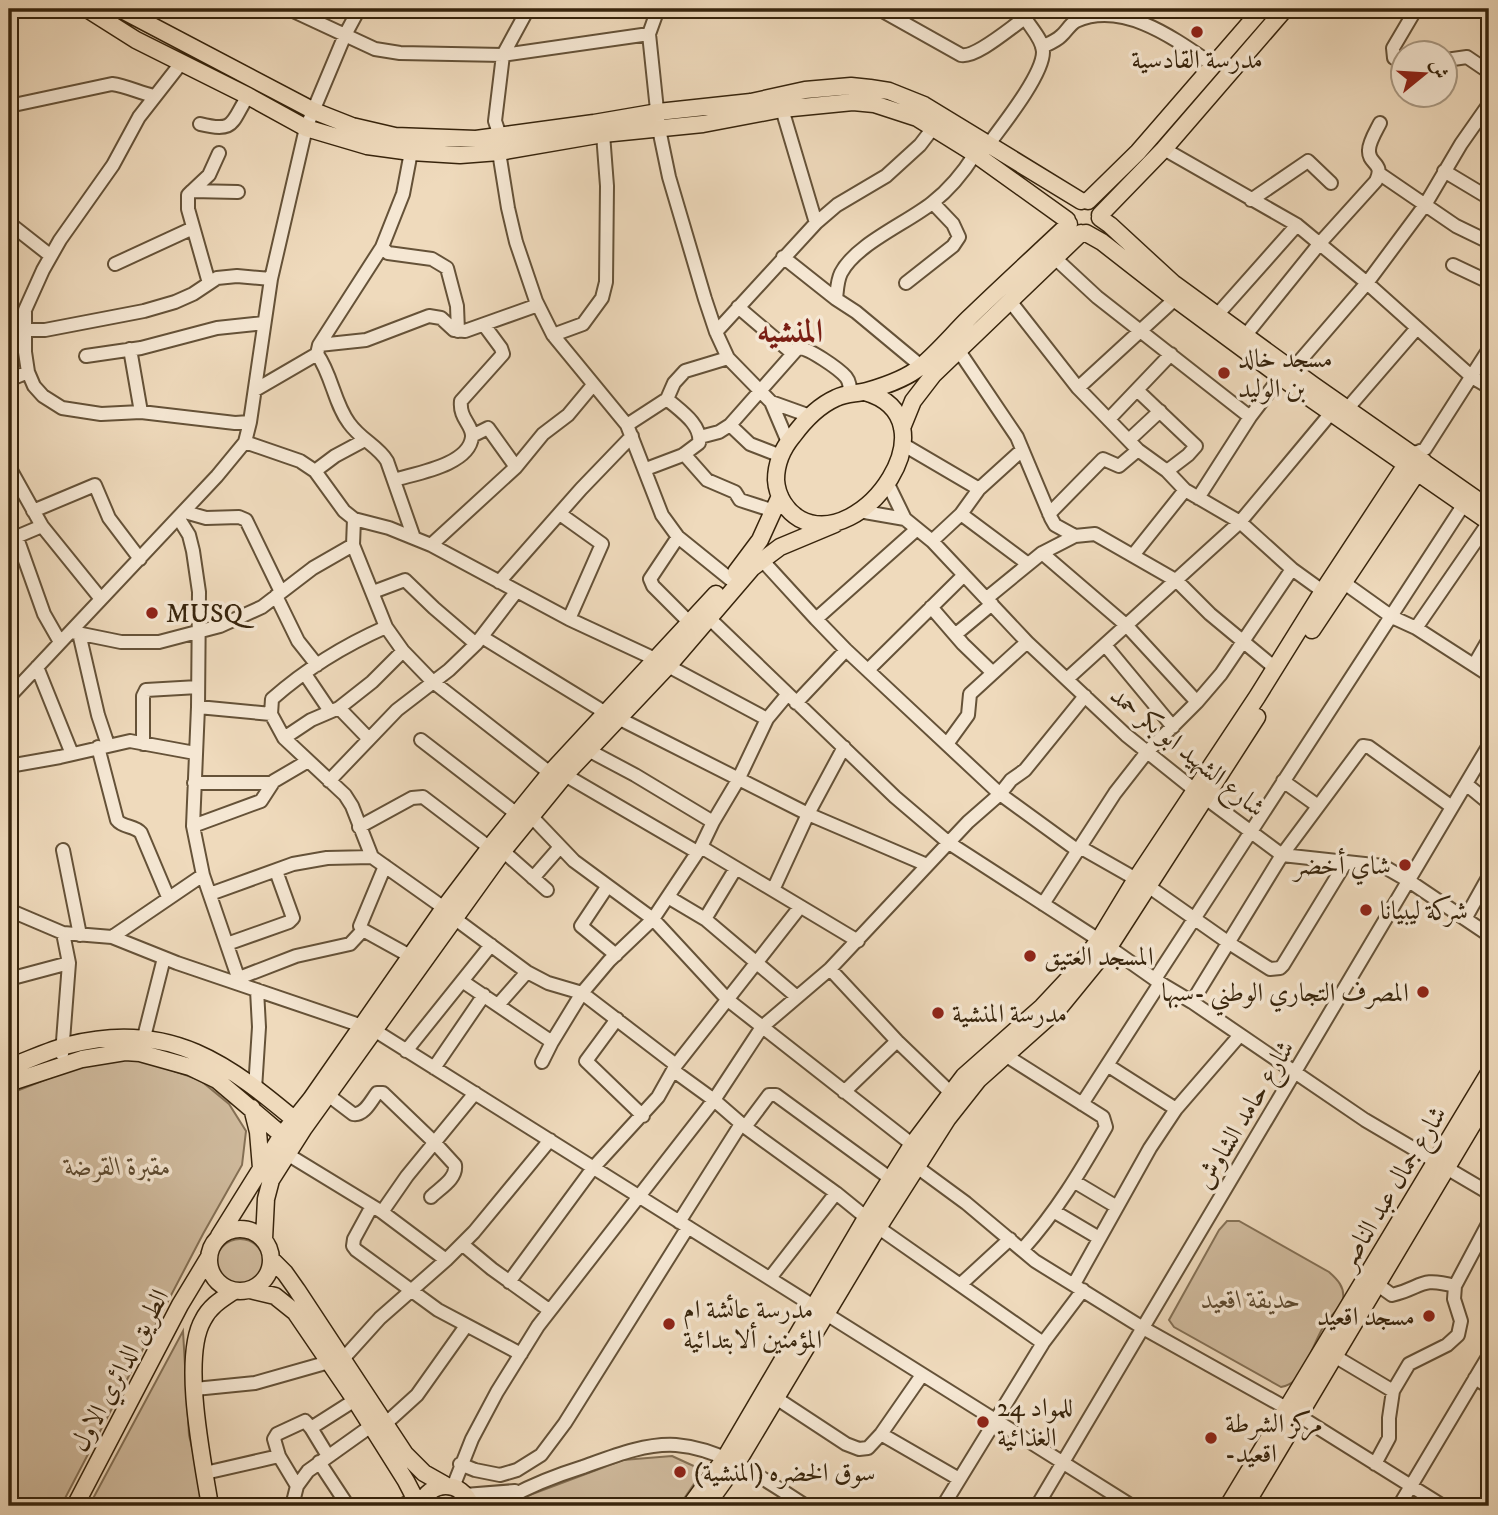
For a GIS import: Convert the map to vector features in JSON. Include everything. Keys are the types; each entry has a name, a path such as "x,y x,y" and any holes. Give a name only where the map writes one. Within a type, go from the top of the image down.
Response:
{"main road":[{"path":"87,9 136,40 306,128 368,146 411,152 460,155 594,124 658,112 751,102 805,90 850,86 888,91 924,105 1076,228 1102,242 1175,299 1339,411 1489,508"},
{"path":"902,428 916,396 933,375 1056,259 1076,228 1070,207 1085,201 1138,152 1262,9"},
{"path":"1076,228 1093,231 1100,217 1164,149 1285,9"},
{"path":"124,10 314,111 352,126 395,136 476,139 499,144 703,124 831,103 874,104 896,110 981,149 1098,209 1100,217 1172,283 1245,336 1286,373"},
{"path":"662,662 689,622 730,579 760,540 777,503 776,482 784,449 810,416 835,398 909,375 1076,228"},
{"path":"264,1239 268,1189 311,1099 368,1028 496,849 558,774 662,662 709,618 752,568 780,547 859,511 887,482 895,470 904,445 902,428 889,405 878,396 857,393"},
{"path":"1417,461 1464,505 1489,522"},
{"path":"1201,795 1275,668 1328,595 1343,582 1417,461"},
{"path":"706,1506 872,1223 918,1155 978,1080 1060,1007 1104,944 1417,461"},
{"path":"777,503 798,518 811,523 835,524"},
{"path":"558,774 588,750 612,715"},
{"path":"299,1123 328,1095 410,956 449,913"},
{"path":"872,1223 891,1179 918,1155 950,1092 981,1060 1042,1007 1104,944"},
{"path":"9,1083 62,1055 104,1038 144,1037 192,1050 225,1067 299,1123"},
{"path":"9,1068 62,1055 140,1053 211,1076 252,1108 288,1144"},
{"name":"شارع جمال عبد الناصر","path":"1228,1506 1336,1357 1378,1285 1489,1073"},
{"name":"شارع جمال عبد الناصر","path":"1245,1506 1294,1413 1441,1166 1489,1097"},
{"path":"273,1103 311,1099"},
{"path":"252,1108 258,1132 261,1168"},
{"path":"288,1144 261,1168 214,1242 209,1257 210,1269 215,1279 224,1287 275,1296 287,1304 336,1360 355,1400 378,1426 416,1467 459,1493"},
{"path":"219,1236 228,1231 247,1229 264,1239 269,1248 271,1259 265,1278 242,1290"},
{"name":"الطريق الدائري الاول","path":"75,1506 180,1305 209,1257"},
{"path":"271,1259 285,1273 378,1426 414,1504 426,1493 440,1486 459,1493"},
{"name":"الطريق الدائري الاول","path":"210,1506 195,1389 194,1356 198,1331 210,1309 242,1290"},
{"path":"690,1506 731,1460 776,1398 821,1310"}],"street":[{"path":"289,9 375,49 400,53 503,55 649,34"},
{"path":"9,697 60,642 76,632 101,599 182,515 245,442 271,279 306,128 345,35 359,9"},
{"path":"528,9 503,55 495,121 516,242 538,305 553,335 630,430 663,514 678,537 730,579"},
{"path":"658,9 649,34 659,129 669,177 716,332 728,358 771,402 810,416"},
{"path":"836,299 841,273 851,260 885,233 933,203 958,178 1025,93 1042,61 1042,47 1028,14 980,51 967,57 878,9"},
{"path":"1399,38 1416,9"},
{"path":"1042,47 1061,37 1071,24 1092,15 1110,13 1146,25 1213,65"},
{"path":"1460,58 1468,57 1489,72"},
{"path":"183,62 139,117 113,165 60,240 28,300 24,330 28,372 34,386 43,396 62,408 100,414 141,412 228,423 250,422"},
{"path":"9,106 112,84 155,96"},
{"path":"200,124 222,129 230,126 248,96"},
{"path":"1198,498 1250,417 1367,283 1424,205 1444,171 1485,118 1489,104"},
{"path":"782,109 816,223"},
{"path":"1245,336 1320,243 1377,181 1379,169 1370,157 1368,148 1380,123"},
{"path":"716,332 816,223 837,205 886,176 913,153 933,128"},
{"path":"553,335 583,324 602,298 606,282 607,186 603,134"},
{"path":"1164,149 1297,225 1367,283 1472,377 1489,387"},
{"path":"318,350 382,247 403,194 411,152"},
{"path":"209,283 187,201 192,191 209,175 219,153"},
{"path":"1251,200 1308,161 1331,183"},
{"path":"1444,171 1489,198"},
{"path":"1380,174 1456,226 1489,242"},
{"path":"192,191 237,192"},
{"path":"906,282 953,246 959,237 953,224 933,203"},
{"path":"9,223 51,257"},
{"path":"1217,315 1297,225"},
{"path":"115,264 193,228"},
{"path":"382,247 388,253 404,257 424,257 447,268 457,306 458,331"},
{"path":"783,257 921,366"},
{"path":"1056,259 1097,297 1250,417"},
{"path":"1453,265 1489,282"},
{"path":"24,330 45,330 144,311 175,302 217,278 237,276 271,279"},
{"path":"1079,388 1175,299"},
{"path":"1010,301 1079,388 1134,445 1185,489 1240,522 1292,569 1328,595"},
{"path":"255,390 318,350 374,338 429,316 441,318 458,331 465,331 538,305"},
{"path":"738,307 792,353"},
{"path":"86,356 152,345 218,328 264,323"},
{"path":"394,480 453,461 467,448 472,436 470,427 462,418 461,401 503,354 484,325"},
{"path":"1067,678 1240,522 1417,328"},
{"path":"700,437 719,432 730,425 798,348 808,349 845,377 857,393"},
{"path":"130,349 141,412"},
{"path":"1417,461 1489,349"},
{"path":"318,350 347,422 363,441 383,454 414,538"},
{"path":"960,351 1010,425 1055,525 1075,536"},
{"path":"1109,419 1171,354"},
{"path":"499,582 630,430 667,399 674,383 685,371 728,358"},
{"path":"9,380 28,372"},
{"path":"431,545 516,467 543,434 568,415 593,385"},
{"path":"1138,390 1196,446 1167,471"},
{"path":"646,469 684,454 699,443 700,437 693,424 667,399"},
{"path":"730,425 750,444 784,449 771,402"},
{"path":"1049,514 1102,459 1119,466 1160,411"},
{"path":"472,436 488,428 516,467"},
{"path":"315,471 335,456 363,441"},
{"path":"245,442 300,461 315,471 344,511 354,519 389,528 431,545 569,620 662,662 767,719"},
{"path":"904,445 979,489"},
{"path":"932,541 961,514 979,489 1023,450"},
{"path":"684,454 707,480 734,492 740,500 777,503"},
{"path":"9,467 42,526 101,599"},
{"name":"شارع الشهيد ابو بكر حمد","path":"887,482 905,519 932,541 1027,642 1147,752 1201,795 1282,855 1383,866 1489,936"},
{"path":"33,511 95,485 109,518 140,559"},
{"path":"1134,555 1185,489"},
{"path":"1082,1104 1249,831 1464,505"},
{"name":"شارع الشهيد ابو بكر حمد","path":"859,511 905,519"},
{"path":"560,514 602,544 569,620"},
{"path":"961,514 1028,564"},
{"path":"182,515 206,518 239,517 246,520 298,641 317,665"},
{"path":"182,515 193,551 199,592 193,826 203,875 239,981"},
{"path":"354,519 353,545 387,627 403,651 432,681 558,774 736,868 858,940"},
{"path":"1416,628 1489,522"},
{"path":"42,526 13,539 44,614 60,642"},
{"path":"816,619 917,529"},
{"path":"956,634 1042,553 1075,536 1095,534 1177,581 1275,668"},
{"path":"678,537 650,579 653,586 689,622"},
{"path":"76,632 121,642 159,642 199,633 241,618 313,568 353,545"},
{"path":"1042,553 1127,626 1197,702"},
{"path":"762,560 846,650 1000,794 1077,849 1085,850 1142,883 1270,969 1280,968 1346,862"},
{"path":"1043,904 1115,793 1147,752 1197,702 1243,642 1292,569"},
{"path":"868,670 964,575"},
{"path":"373,592 405,580 434,608 479,640 612,715 808,814 927,865"},
{"path":"1343,582 1392,617 1416,628 1489,675"},
{"path":"329,781 397,710 449,670 479,640 516,592"},
{"path":"932,607 993,673"},
{"path":"709,618 902,804 949,843 1192,1002 1365,1120 1489,1193"},
{"path":"387,627 366,636 317,665 272,699 271,714 284,738 345,794 372,857 527,972 548,983 582,993 617,1019 743,1126 836,1192 872,1223 1043,1343"},
{"path":"76,632 98,715 117,820 124,825 135,827 141,833 168,898"},
{"path":"1474,665 1489,639"},
{"path":"947,744 968,715 970,694 1027,642"},
{"path":"1105,645 1173,727"},
{"path":"542,1062 582,993 653,919 668,897 738,780 767,719 846,650"},
{"path":"284,738 335,710 372,682 403,651"},
{"path":"37,667 72,754"},
{"path":"305,674 335,710 368,738"},
{"path":"143,744 143,696 146,690 198,687"},
{"path":"519,1490 459,1493 460,1464 497,1392 549,1310 714,1100 762,1027 830,969 927,865 1011,780 1026,770 1085,696"},
{"path":"198,707 271,714"},
{"path":"421,740 524,816 607,887 653,919 728,1000 844,1092 1035,1261 1143,1328 1294,1413 1443,1506"},
{"path":"9,766 130,741 195,753"},
{"name":"شارع حامد الشاوش","path":"1037,1506 1489,745"},
{"path":"1192,1002 1282,855 1363,746 1369,747 1452,807"},
{"path":"773,890 808,814 844,747"},
{"path":"588,750 712,822"},
{"path":"194,783 271,783 308,761"},
{"path":"1283,780 1318,806"},
{"path":"193,826 257,803 264,798 271,783"},
{"path":"1466,784 1489,803"},
{"path":"359,827 412,798 423,797 496,849 547,890"},
{"path":"534,878 560,847"},
{"path":"63,850 80,934"},
{"path":"210,894 293,864 327,858 372,857"},
{"path":"385,866 360,923 363,930 410,956"},
{"path":"705,919 736,868"},
{"path":"227,944 289,922 293,918 276,871"},
{"path":"113,937 203,875"},
{"path":"1465,919 1489,877"},
{"path":"607,887 581,926 616,955"},
{"path":"668,897 705,919 797,998"},
{"path":"509,1282 593,1168 643,1115 675,1068 800,907"},
{"path":"9,909 63,933 113,937 164,958 239,981 257,990 368,1028 1132,1506"},
{"path":"239,981 296,956 350,944 363,930"},
{"path":"62,1055 69,962 63,933"},
{"path":"406,1051 491,945"},
{"path":"144,1037 164,958"},
{"path":"9,979 69,962"},
{"path":"830,969 897,1041 950,1092"},
{"path":"498,1004 527,972"},
{"path":"462,981 552,1042"},
{"path":"255,1089 259,1027 257,990"},
{"path":"434,1068 484,995"},
{"path":"617,1019 586,1061 643,1115"},
{"path":"943,1506 1078,1287 1099,1238 1150,1148 1176,1109 1240,1035"},
{"path":"844,1092 897,1041"},
{"path":"1005,1055 1103,1117 1106,1127 1055,1212 1022,1250"},
{"path":"1107,1065 1176,1109"},
{"path":"328,1095 358,1115 377,1093 383,1093 434,1142 456,1170 454,1176 431,1196"},
{"path":"475,1093 377,1209 354,1238 353,1246 410,1291 466,1326 521,1354"},
{"path":"460,1464 500,1475 517,1470 541,1455 565,1423 743,1126 769,1095 776,1095 891,1179"},
{"path":"195,1389 255,1383 336,1360 462,1244 494,1210 550,1140"},
{"path":"288,1144 446,1260"},
{"path":"1075,1182 1116,1207"},
{"path":"770,1278 836,1192"},
{"path":"1055,1212 1099,1238"},
{"path":"1375,1464 1390,1438 1389,1418 1393,1391 1409,1364 1447,1345 1458,1335 1461,1321 1454,1299 1455,1286 1489,1222"},
{"path":"961,1284 1010,1239"},
{"path":"462,1244 549,1310"},
{"path":"1378,1285 1392,1295 1432,1280 1455,1286"},
{"path":"292,1506 302,1478 324,1459 378,1426 417,1395 466,1326"},
{"path":"1399,1506 1489,1354"},
{"path":"1336,1357 1393,1391"},
{"path":"776,1398 825,1432 859,1449 868,1448 881,1434 922,1375"},
{"path":"1475,1378 1489,1387"},
{"path":"311,1428 355,1400"},
{"path":"297,1486 279,1456 274,1439 277,1434 305,1421 311,1428 348,1506"},
{"path":"881,1434 959,1479"},
{"path":"495,1506 519,1490 589,1464 643,1449 677,1445 731,1460 806,1506"},
{"path":"205,1473 279,1456"}],"green space":[{"name":"مقبرة القرضة","path":"133,1057 200,1080 229,1104 246,1131 242,1165 61,1506 9,1506 9,1094 90,1062"},
{"name":"حديقة اقعيد","path":"1227,1221 1239,1221 1329,1272 1342,1287 1343,1299 1340,1305 1327,1321 1300,1373 1287,1385 1281,1387 1174,1327 1169,1320 1219,1230"},
{"path":"240,1239 257,1246 264,1263 257,1280 240,1287 223,1280 216,1263 223,1246"},
{"path":"183,1331 189,1435 206,1506 89,1506"},
{"path":"672,1456 698,1468 698,1478 679,1506 511,1506 519,1499 623,1460"}],"place":[{"name":"مدرسة القادسية","path":"1197,32"},
{"name":"مسجد خالد بن الوليد","path":"1224,373"},
{"name":"MUSQ","path":"152,613"},
{"name":"شاي أخضر","path":"1405,865"},
{"name":"شركة ليبيانا","path":"1366,910"},
{"name":"المسجد العتيق","path":"1030,956"},
{"name":"المصرف التجاري الوطني -سبها","path":"1423,992"},
{"name":"مدرسة المنشية","path":"938,1013"},
{"name":"مسجد اقعيد","path":"1429,1316"},
{"name":"مدرسة عائشة ام المؤمنين ألابتدائية","path":"669,1324"},
{"name":"24 للمواد الغذائية","path":"983,1422"},
{"name":"مركز الشرطة -اقعيد","path":"1211,1438"},
{"name":"سوق الخضره (المنشية)","path":"680,1472"}],"district":[{"name":"المنشيه","path":"790,330"}]}
